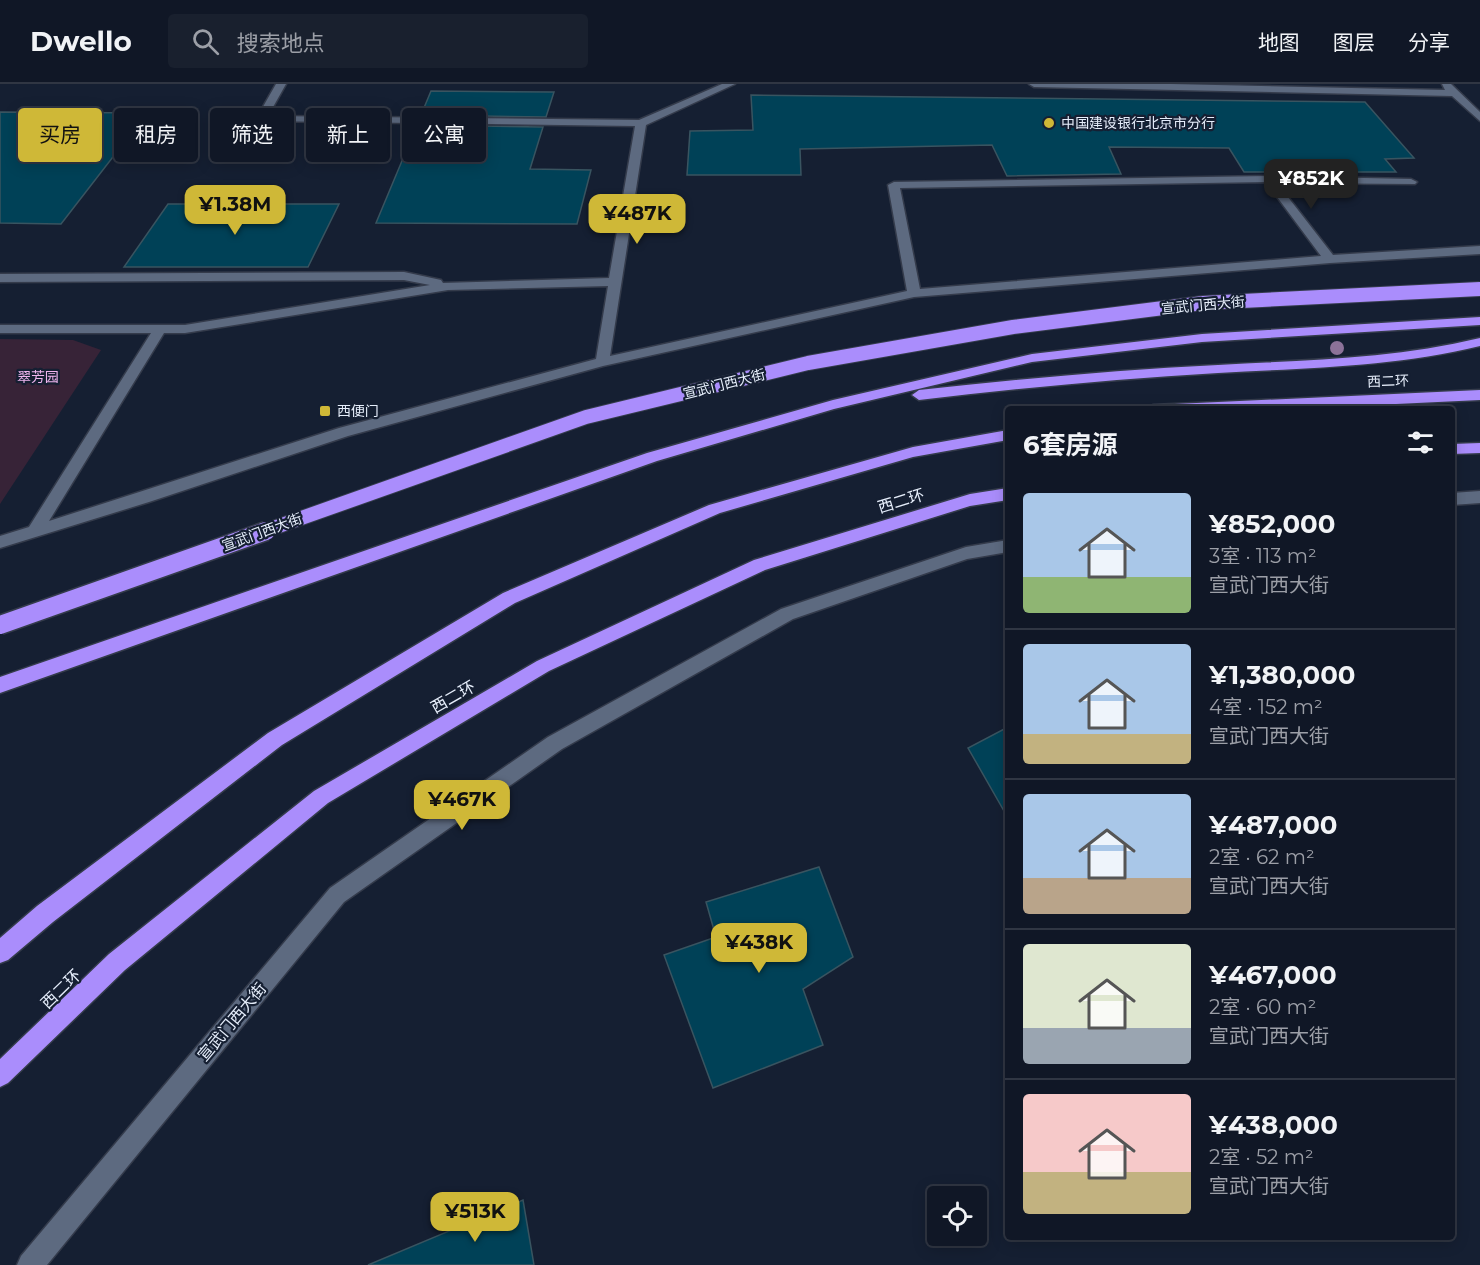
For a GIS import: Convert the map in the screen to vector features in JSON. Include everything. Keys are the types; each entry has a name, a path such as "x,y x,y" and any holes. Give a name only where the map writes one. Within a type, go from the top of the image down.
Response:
{"highway":[{"name":"宣武门西大街","path":"0,625 586,417 808,363 1013,327 1203,303 1480,289"},
{"name":"宣武门西大街","path":"0,686 313,578 652,457 834,405 1032,358 1202,338 1480,321"},
{"name":"宣武门西大街","path":"834,405 1040,381 1370,363 1480,342"},
{"name":"西二环","path":"1240,406 1480,395"},
{"path":"0,952 45,915 275,740 509,598 715,509 913,452 1005,436"},
{"path":"1455,449 1480,448"},
{"name":"西二环","path":"0,1075 117,962 321,797 543,666 760,565 970,500 1005,494"}],"street":[{"path":"281,84 261,119 641,123 730,84"},
{"path":"1034,84 1454,93"},
{"path":"1445,84 1480,118"},
{"path":"602,362 641,123"},
{"path":"914,293 894,185 1269,179 1411,182"},
{"path":"1269,179 1330,259"},
{"path":"0,542 344,432 602,362 914,293 1330,259 1480,250"},
{"path":"0,278 404,276 448,285"},
{"path":"0,328 185,328 448,285 615,282"},
{"path":"35,531 160,328"},
{"path":"1455,498 1480,497"},
{"name":"宣武门西大街","path":"30,1265 337,895 555,743 787,614 966,553 1005,546"}],"green space":[{"name":"翠芳园","path":"0,339 73,340 101,350 0,504"}],"building":[{"path":"431,91 554,92 546,117 486,116 486,108 424,108"},
{"path":"751,95 1365,102 1414,158 1385,159 1396,172 1244,172 1229,148 1109,147 1121,174 1007,176 992,145 800,149 801,175 687,175 690,131 753,130"},
{"path":"0,112 18,112 18,162 102,162 102,113 114,113 114,156 61,224 0,223"},
{"path":"486,126 543,127 530,169 591,170 577,224 376,223 402,161 486,162"},
{"path":"168,204 339,204 308,267 124,267"},
{"path":"1005,729 1005,813 968,748"},
{"path":"819,867 853,957 803,989 823,1045 713,1088 664,955 716,937 706,902"},
{"path":"523,1200 534,1265 368,1265"}],"place":[{"name":"中国建设银行北京市分行","path":"1049,123"},
{"name":"西便门","path":"325,411"}]}
